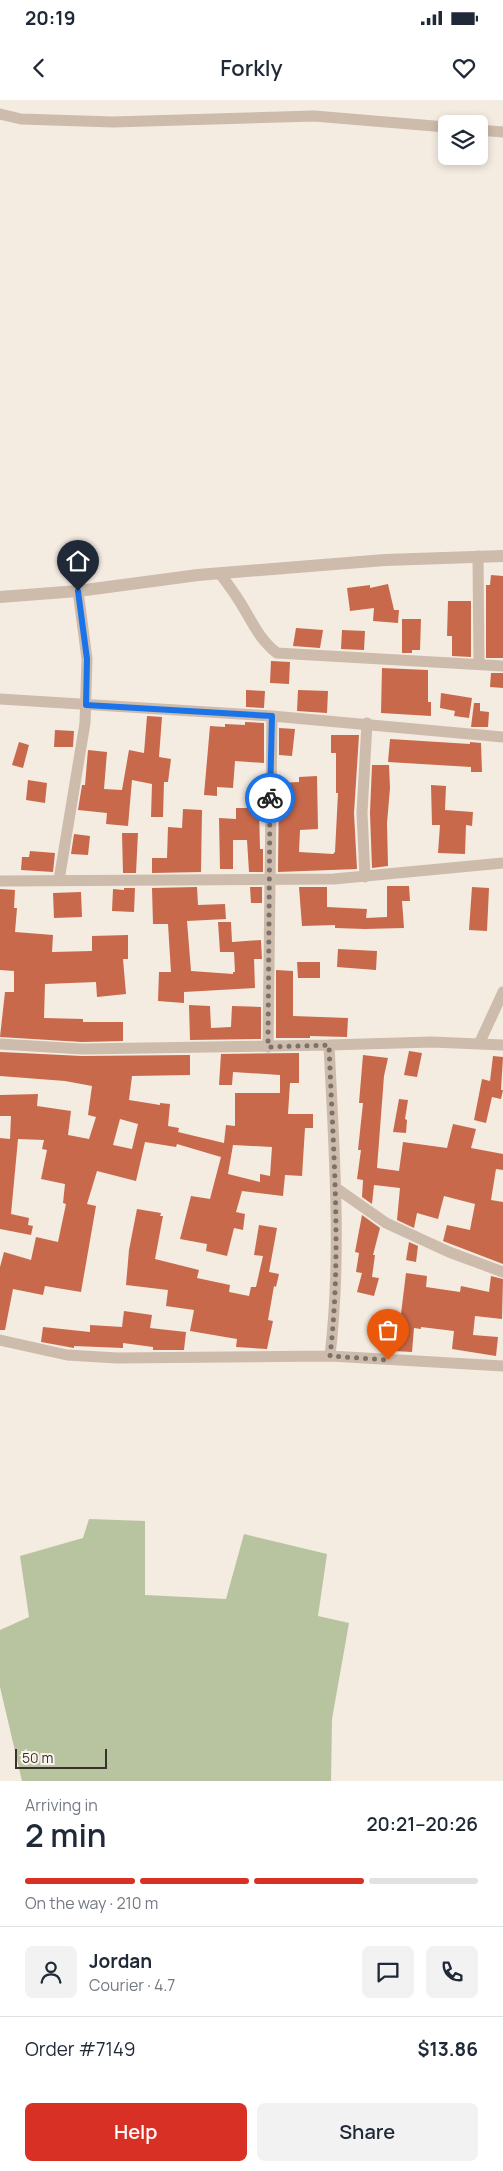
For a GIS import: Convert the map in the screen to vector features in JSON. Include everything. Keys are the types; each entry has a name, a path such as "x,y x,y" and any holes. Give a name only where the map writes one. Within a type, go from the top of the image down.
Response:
{"street":[{"path":"0,114 21,119 113,122 314,116 438,126"},
{"path":"488,131 503,132"},
{"path":"478,556 479,664"},
{"path":"0,597 78,591 220,573 385,560 503,556"},
{"path":"220,573 236,595 258,634 277,653 503,666"},
{"path":"59,880 85,723 87,659 78,591"},
{"path":"0,699 367,723 503,737"},
{"path":"268,1047 272,716"},
{"path":"365,877 362,814 367,723"},
{"path":"0,881 270,880 365,877 503,863"},
{"path":"479,1044 503,992"},
{"path":"0,1044 82,1049 268,1047 432,1042 503,1045"},
{"path":"329,1045 336,1188 335,1311 330,1356"},
{"path":"336,1188 386,1223 449,1252 503,1272"},
{"path":"0,1340 68,1356 117,1358 330,1356 503,1366"}],"green space":[{"path":"89,1519 145,1521 145,1595 226,1599 244,1534 327,1554 318,1616 349,1623 332,1719 331,1781 22,1781 0,1687 0,1630 29,1617 20,1556 83,1538"}],"building":[{"path":"491,575 503,576 503,658 486,658 486,585 490,585"},
{"path":"388,584 394,610 399,610 398,623 373,621 374,608 350,611 347,588 370,585 370,588"},
{"path":"448,601 471,601 471,657 452,656 452,636 447,636"},
{"path":"402,619 421,619 420,650 412,650 412,653 402,653"},
{"path":"296,628 323,630 320,648 293,646"},
{"path":"342,630 365,631 364,650 341,649"},
{"path":"271,661 290,662 289,684 270,683"},
{"path":"382,668 428,670 428,702 431,702 431,716 381,713"},
{"path":"491,673 503,673 503,688 490,687"},
{"path":"246,690 265,691 264,708 246,707"},
{"path":"298,690 328,691 327,713 297,711"},
{"path":"441,693 472,698 469,718 454,716 455,711 440,708"},
{"path":"474,703 480,703 480,711 489,712 488,727 471,727"},
{"path":"147,716 162,717 159,757 171,759 168,782 164,782 163,817 151,817 152,784 132,780 128,826 106,824 107,813 78,810 82,785 85,785 88,750 107,752 104,789 122,790 129,750 144,753"},
{"path":"245,722 264,723 264,763 235,761 233,788 217,787 217,796 204,795 210,726 225,727 225,724 245,725"},
{"path":"279,728 295,729 292,756 279,755"},
{"path":"55,730 74,731 73,747 54,747"},
{"path":"331,735 359,735 354,813 357,869 278,872 279,783 299,782 299,777 317,776 318,829 300,830 299,852 333,854 335,852 338,793 336,793 336,753 331,753"},
{"path":"390,739 481,743 482,772 471,772 471,767 388,762"},
{"path":"19,742 29,745 23,768 12,765"},
{"path":"372,765 389,765 390,788 387,823 388,866 372,868 370,813"},
{"path":"28,780 47,783 45,803 26,800"},
{"path":"431,785 446,786 445,810 473,812 472,826 466,825 465,854 438,853 440,825 432,825"},
{"path":"236,808 259,808 260,849 263,849 263,872 249,872 247,840 233,840 233,869 220,869 219,818 236,819"},
{"path":"183,809 202,810 201,872 152,873 152,858 167,858 168,827 182,828"},
{"path":"122,833 138,833 136,873 123,873"},
{"path":"74,834 90,836 88,855 71,854"},
{"path":"30,851 55,853 53,872 21,870 22,857 29,857"},
{"path":"387,886 409,886 410,901 402,901 404,928 365,929 335,928 335,925 302,926 299,887 327,887 327,907 367,909 366,918 387,917"},
{"path":"197,887 198,905 225,904 226,919 187,921 191,971 233,974 235,972 234,952 220,952 218,922 231,922 232,942 261,940 262,959 254,959 255,988 184,992 184,1003 158,1001 159,972 171,972 168,924 153,924 152,888"},
{"path":"250,887 262,887 262,903 251,903"},
{"path":"472,887 489,888 487,931 469,930"},
{"path":"124,888 135,888 134,912 112,911 113,889 124,890"},
{"path":"0,889 15,890 14,908 17,908 15,932 53,935 52,952 92,951 92,936 128,935 128,959 123,959 126,994 97,997 96,982 45,984 44,1018 83,1019 83,1022 123,1022 123,1041 82,1042 0,1037 5,992 14,992 14,971 0,970"},
{"path":"81,892 82,917 54,918 53,893"},
{"path":"338,949 377,951 376,970 337,967"},
{"path":"297,962 320,962 320,978 298,978"},
{"path":"276,970 293,971 293,1016 348,1018 347,1037 310,1036 310,1038 276,1038"},
{"path":"189,1005 210,1006 211,1028 231,1027 232,1006 261,1007 261,1039 190,1040"},
{"path":"409,1051 422,1053 417,1077 404,1075"},
{"path":"0,1052 82,1056 190,1055 190,1075 132,1076 129,1100 160,1105 160,1103 170,1104 168,1126 179,1128 178,1132 224,1143 226,1125 235,1126 235,1093 280,1093 280,1075 233,1072 232,1085 219,1085 221,1054 299,1053 299,1083 290,1083 288,1114 313,1114 313,1128 305,1128 302,1176 285,1175 283,1196 242,1191 236,1212 245,1214 243,1230 234,1228 227,1256 206,1251 207,1244 180,1239 191,1196 210,1199 221,1157 177,1144 176,1147 145,1142 136,1181 97,1171 87,1204 96,1206 81,1292 45,1286 43,1295 13,1289 5,1330 0,1330 0,1267 4,1252 31,1260 36,1237 58,1242 66,1204 63,1203 65,1184 41,1179 47,1150 42,1149 44,1140 18,1139 11,1214 29,1218 28,1225 33,1226 31,1235 0,1229 0,1138 10,1139 11,1116 0,1116 0,1095 38,1094 37,1106 71,1111 68,1135 89,1139 96,1117 88,1115 92,1086 65,1081 0,1076","holes":["120,1119 138,1124 132,1149 113,1145","233,1145 272,1147 270,1176 260,1174 260,1182 228,1174"]},
{"path":"363,1055 388,1058 384,1076 377,1168 399,1171 403,1142 447,1148 453,1124 476,1129 471,1148 503,1154 503,1170 496,1169 491,1200 503,1202 503,1264 443,1241 447,1225 470,1230 475,1204 444,1196 438,1219 417,1213 414,1228 397,1220 400,1188 374,1185 372,1204 362,1197 363,1180 357,1179 361,1150 358,1150 363,1103 359,1103"},
{"path":"493,1056 503,1057 501,1090 503,1090 501,1099 492,1097 486,1123 474,1120 482,1079 490,1081"},
{"path":"399,1099 408,1100 405,1119 407,1120 406,1133 393,1132"},
{"path":"137,1209 161,1213 160,1216 163,1216 155,1259 199,1270 197,1278 230,1285 229,1292 249,1296 251,1287 256,1287 263,1256 254,1255 259,1225 277,1228 269,1272 279,1274 276,1287 274,1286 268,1320 273,1321 267,1349 236,1347 237,1339 190,1331 194,1310 166,1306 168,1290 126,1285 129,1250"},
{"path":"362,1215 380,1228 373,1255 375,1255 372,1277 379,1278 374,1296 357,1292 362,1273 356,1272 359,1253 355,1252"},
{"path":"409,1242 418,1246 416,1262 406,1260"},
{"path":"406,1273 427,1276 426,1287 460,1292 461,1286 489,1292 491,1276 503,1279 502,1319 475,1316 473,1335 498,1337 496,1356 452,1349 454,1331 421,1327 421,1329 414,1328 412,1352 394,1351 395,1330 399,1330"},
{"path":"124,1311 152,1315 150,1328 186,1332 184,1350 153,1350 153,1347 123,1343 123,1348 74,1346 74,1348 41,1342 43,1327 90,1332 90,1325 122,1327"}],"way so far":[{"path":"270,798 268,1047 329,1045 336,1188 335,1311 330,1356 388,1360"}],"route":[{"path":"78,591 87,659 86,705 272,716 270,798"}]}
